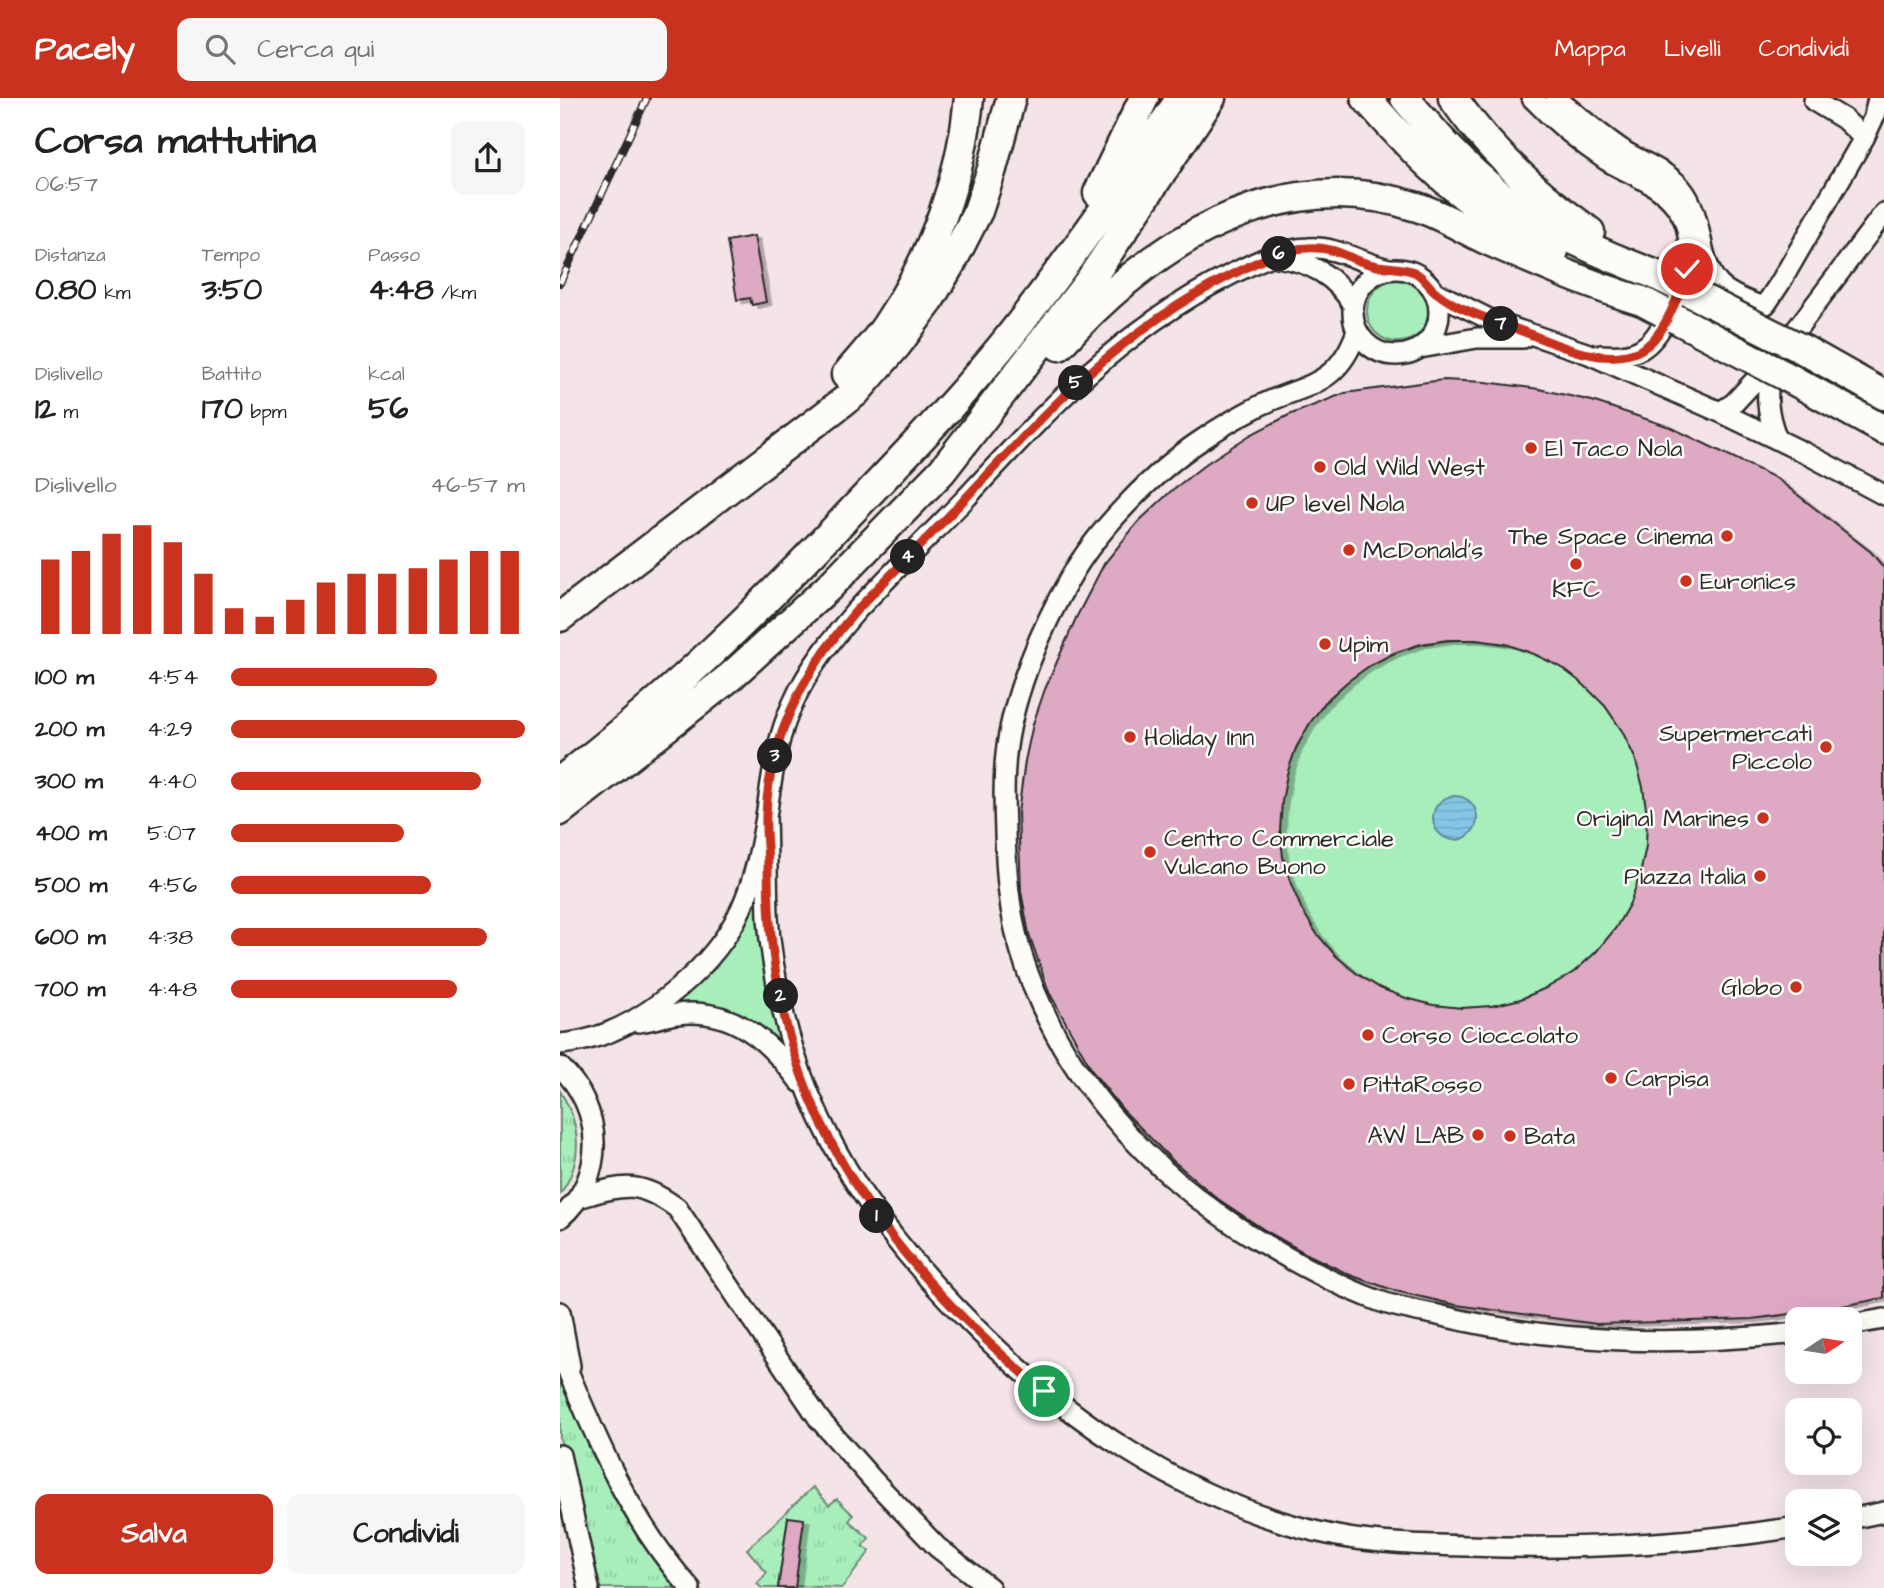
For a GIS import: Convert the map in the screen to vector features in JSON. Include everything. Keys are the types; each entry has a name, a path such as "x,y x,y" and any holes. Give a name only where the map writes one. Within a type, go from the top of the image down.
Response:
{"highway":[{"path":"793,441 889,323 915,279 950,194 961,151 969,98"},
{"path":"560,617 856,392 897,345 927,304 978,211 996,157 1011,98"},
{"path":"1020,323 1100,189 1144,98"},
{"path":"560,781 635,720 721,644 908,452 1020,323 1147,150 1181,98"},
{"path":"942,471 1090,280 1211,98"},
{"path":"1366,98 1415,151 1468,198 1503,223 1642,301 1782,370 1884,430"},
{"path":"1405,98 1440,139 1500,195 1604,256 1654,274"},
{"path":"1453,98 1472,126 1496,153 1578,224 1654,274 1804,350 1884,395"},
{"path":"560,811 730,677 828,588 1078,325 1122,284 1176,245 1216,222 1256,206 1299,195 1339,193 1376,197 1418,207 1597,287 1642,301"},
{"path":"1804,350 1884,377"}],"street":[{"path":"1532,98 1597,153 1657,188 1670,199 1681,213 1686,230 1689,247 1687,269 1660,332 1652,342 1633,354 1589,354"},
{"path":"1556,98 1611,141 1681,187 1690,200 1701,229 1708,265 1718,283 1760,306 1766,304 1780,283 1864,138 1874,117 1878,98"},
{"path":"1815,99 1844,119 1864,138"},
{"path":"1777,439 1767,407 1766,392 1884,213"},
{"path":"624,1026 658,1005 700,971 734,926 752,880 775,757 792,704 819,658 856,611 1032,426 1093,368 1165,313 1207,287 1272,256 1306,248 1323,248 1389,269"},
{"path":"1272,256 1297,260 1317,268 1334,280 1353,305"},
{"path":"1436,292 1440,317 1430,340 1420,348 1407,354 1392,356 1378,352 1366,343 1357,331 1353,305 1357,292 1365,281 1376,273 1403,268 1416,273 1436,292 1495,322 1589,354 1720,412 1884,495"},
{"path":"1357,331 1346,356 1324,380 1261,405 1229,423 1180,455 1146,486 1094,543 1073,573 1040,638 1007,742 1004,812 1006,877 1012,911 1020,949 1041,1003 1067,1054 1088,1087 1123,1129 1177,1181 1228,1222 1275,1251 1375,1300 1496,1329 1607,1341 1689,1341 1785,1334"},
{"path":"1420,348 1477,338 1542,339"},
{"path":"1720,412 1782,370"},
{"path":"766,815 768,919 772,950 789,1030 809,1094 837,1152 890,1235 932,1284 994,1347 1069,1411 1097,1431 1154,1466 1234,1505 1289,1525 1340,1537 1422,1545 1521,1548 1653,1545 1785,1528"},
{"path":"560,1044 678,1014 702,1014 722,1018 751,1031 773,1048 809,1094"},
{"path":"560,1068 580,1090 594,1125 593,1163 587,1181 578,1198 560,1218"},
{"path":"578,1198 621,1186 633,1186 658,1195 677,1208 820,1419 886,1495 937,1547 990,1588"},
{"path":"560,1312 573,1384"},
{"path":"1862,1323 1884,1319"},
{"path":"560,1352 618,1484 642,1525 690,1588"},
{"path":"560,1455 589,1588"},
{"path":"1862,1517 1884,1512"}],"green space":[{"path":"1398,280 1410,282 1420,289 1427,299 1427,323 1420,333 1410,340 1398,342 1386,340 1376,333 1369,323 1367,311 1369,299 1376,289 1386,282"},
{"path":"1464,640 1500,644 1534,654 1566,671 1594,694 1617,722 1634,754 1644,788 1648,824 1644,860 1634,894 1617,926 1594,954 1566,977 1534,994 1500,1004 1464,1008 1428,1004 1394,994 1362,977 1334,954 1311,926 1294,894 1284,860 1280,824 1284,788 1294,754 1311,722 1334,694 1362,671 1394,654 1428,644"},
{"path":"761,879 787,1053 763,1027 737,1012 708,1006 673,1006 715,968 732,945"},
{"path":"560,1091 572,1116 577,1143 573,1169 560,1194"},
{"path":"560,1375 583,1432 623,1513 656,1564 676,1588 592,1588 560,1438"},
{"path":"813,1487 829,1505 837,1499 853,1515 849,1521 869,1538 863,1546 870,1551 842,1588 795,1586 803,1519 788,1517 778,1588 762,1588 757,1584 767,1573 747,1549"}],"water":[{"path":"1455,796 1464,797 1471,802 1476,809 1476,827 1471,834 1464,839 1455,840 1446,839 1439,834 1434,827 1433,818 1434,809 1439,802 1446,797"}],"building":[{"path":"754,236 766,302 752,305 750,298 737,300 727,241"},
{"name":"Centro Commerciale Vulcano Buono","path":"1443,380 1539,389 1592,401 1670,427 1776,478 1871,552 1884,568 1884,1298 1838,1307 1785,1307 1785,1315 1752,1319 1597,1324 1456,1305 1396,1291 1350,1275 1307,1254 1218,1199 1171,1159 1123,1110 1093,1072 1049,992 1029,934 1021,891 1018,813 1033,724 1076,618 1104,564 1138,522 1207,463 1250,435 1289,415 1345,393","holes":["1448,640 1506,644 1561,667 1605,706 1622,731 1635,758 1647,816 1646,846 1630,903 1615,929 1596,952 1574,972 1521,999 1492,1006 1462,1008 1433,1005 1380,988 1356,973 1335,955 1317,934 1302,910 1283,857 1280,830 1287,774 1296,748 1326,701 1369,666 1394,653 1421,644"]},
{"path":"788,1517 804,1519 795,1588 778,1588"}],"railway":[{"path":"560,283 647,98"}],"place":[{"name":"El Taco Nola","path":"1531,448"},
{"name":"Old Wild West","path":"1320,467"},
{"name":"UP level Nola","path":"1252,503"},
{"name":"The Space Cinema","path":"1727,536"},
{"name":"McDonald's","path":"1349,550"},
{"name":"KFC","path":"1576,564"},
{"name":"Euronics","path":"1686,581"},
{"name":"Upim","path":"1325,644"},
{"name":"Holiday Inn","path":"1130,737"},
{"name":"Supermercati Piccolo","path":"1826,747"},
{"name":"Original Marines","path":"1763,818"},
{"name":"Centro Commerciale Vulcano Buono","path":"1150,852"},
{"name":"Piazza Italia","path":"1760,876"},
{"name":"Globo","path":"1796,987"},
{"name":"Corso Cioccolato","path":"1368,1035"},
{"name":"Carpisa","path":"1611,1078"},
{"name":"PittaRosso","path":"1349,1084"},
{"name":"AW LAB","path":"1478,1135"},
{"name":"Bata","path":"1510,1136"}],"route":[{"path":"1044,1391 994,1347 932,1284 890,1235 837,1152 809,1094 789,1030 772,950 768,919 766,815 775,757 792,704 804,681 835,635 856,611 1057,401 1127,340 1165,313 1207,287 1250,266 1292,250 1323,248 1338,251 1368,264 1389,269 1403,268 1416,273 1436,292 1495,322 1589,354 1606,356 1633,354 1652,342 1660,332 1687,269"}]}
